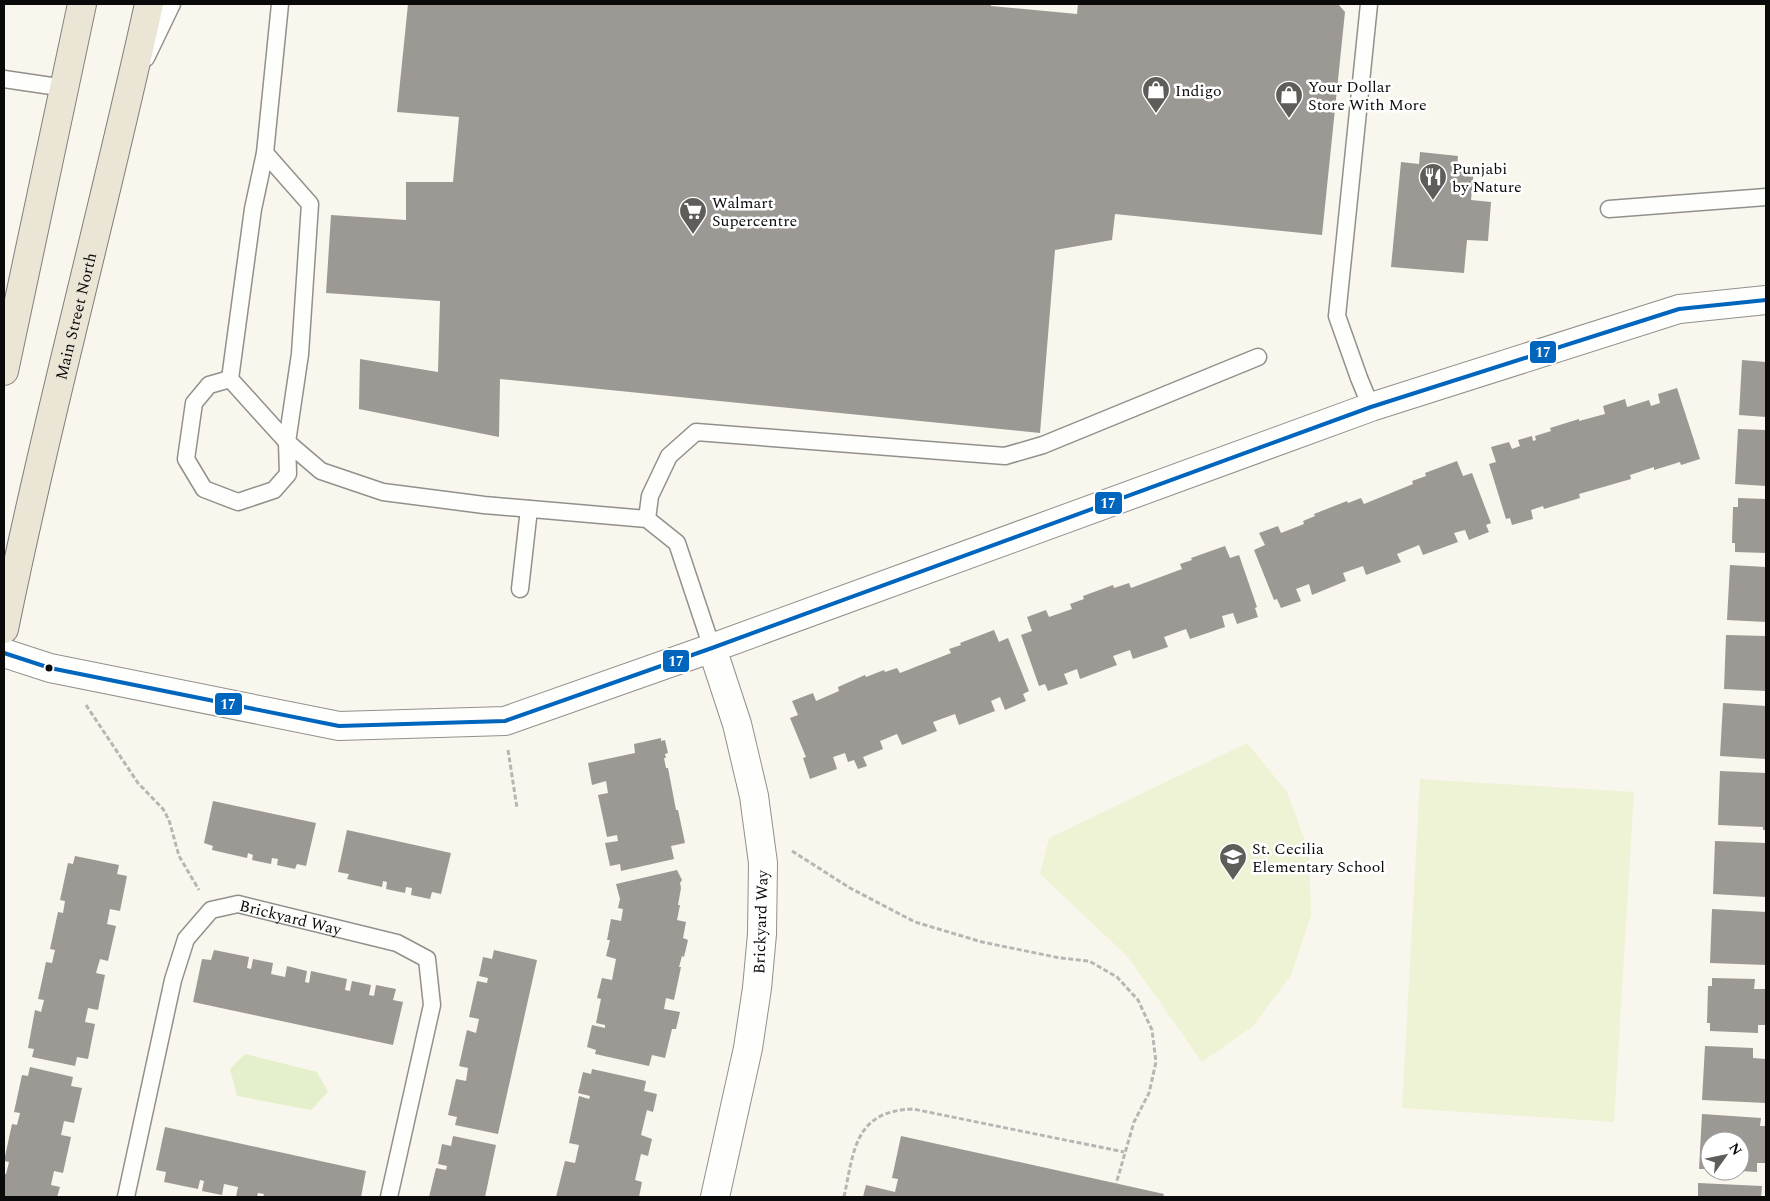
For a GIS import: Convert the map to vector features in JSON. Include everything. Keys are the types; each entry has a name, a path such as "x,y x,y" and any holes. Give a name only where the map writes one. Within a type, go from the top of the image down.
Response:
{"main road":[{"path":"4,371 82,4"},
{"name":"Main Street North","path":"4,629 66,349 150,4"}],"street":[{"path":"4,653 50,668 339,726 505,720 712,648 1371,407 1679,309 1766,300"},
{"name":"Brickyard Way","path":"712,648 739,733 754,796 763,863 762,934 757,988 748,1048 715,1197"}],"lane":[{"path":"130,89 172,4"},
{"path":"280,4 265,153 253,209 230,379 287,442 320,471 382,492 484,505 648,519 676,544 712,648"},
{"path":"1369,4 1337,316 1371,407"},
{"path":"4,79 64,88"},
{"path":"230,379 209,385 194,403 186,459 204,489 238,502 274,490 288,474 287,442 300,354 310,204 265,153"},
{"path":"1610,208 1766,197"},
{"path":"648,519 650,496 669,456 696,432 1005,456 1043,445 1258,357"},
{"path":"520,590 529,509"},
{"name":"Brickyard Way","path":"126,1197 172,980 186,939 211,910 238,904 397,943 427,959 432,1006 389,1197"}],"path":[{"path":"84,700 91,714 138,783 163,809 169,820 179,856 199,890"},
{"path":"508,748 518,808"},
{"path":"789,849 850,888 915,922 982,942 1060,958 1089,960 1117,977 1138,1000 1152,1030 1156,1062 1150,1093 1134,1122 1116,1184"},
{"path":"844,1197 856,1142 865,1127 878,1116 895,1109 913,1109 1124,1152"}],"green space":[{"path":"1247,743 1287,792 1309,852 1311,915 1291,975 1253,1026 1202,1062 1128,957 1040,874 1049,838"},
{"path":"1420,779 1634,792 1614,1122 1402,1108"},
{"path":"245,1054 317,1072 328,1092 311,1110 237,1096 230,1069"}],"building":[{"name":"Walmart Supercentre","path":"408,4 991,4 991,6 1077,14 1078,4 1338,4 1345,12 1322,235 1115,214 1112,240 1055,250 1040,433 500,379 499,437 359,409 360,359 438,372 440,301 326,293 331,215 406,220 406,182 453,182 459,117 397,112"},
{"path":"1420,152 1458,156 1457,167 1474,169 1471,200 1491,202 1488,241 1467,240 1464,273 1391,267 1401,162 1419,164"},
{"path":"1742,360 1766,362 1766,417 1739,415"},
{"path":"1677,388 1700,459 1681,465 1680,462 1654,470 1654,467 1630,475 1631,479 1579,494 1580,498 1544,509 1543,506 1531,510 1533,519 1512,525 1510,518 1506,519 1489,464 1496,462 1491,447 1509,442 1512,449 1520,446 1518,440 1532,436 1533,441 1536,440 1535,436 1551,431 1550,428 1579,419 1579,421 1605,414 1603,406 1625,399 1627,407 1649,400 1651,406 1660,403 1658,394"},
{"path":"1738,429 1766,430 1766,486 1735,484"},
{"path":"1457,461 1463,476 1472,473 1491,523 1486,525 1489,532 1469,540 1465,530 1454,533 1458,542 1423,555 1419,545 1397,554 1401,562 1366,575 1363,566 1343,573 1346,581 1312,595 1309,584 1296,589 1301,601 1281,608 1277,599 1274,600 1254,550 1265,545 1259,533 1278,526 1281,533 1304,524 1303,521 1315,516 1314,514 1347,501 1348,503 1361,498 1364,504 1413,484 1412,481 1426,476 1425,473"},
{"path":"1738,498 1766,499 1766,553 1735,552 1735,543 1732,543 1733,507 1738,507"},
{"path":"1225,546 1230,558 1239,555 1257,607 1255,608 1258,617 1237,624 1233,613 1222,616 1225,627 1190,639 1186,629 1164,637 1168,647 1133,659 1130,650 1113,656 1117,665 1080,679 1077,669 1064,674 1068,684 1048,691 1045,684 1039,686 1021,635 1032,631 1027,617 1046,610 1049,617 1072,609 1070,604 1084,599 1083,596 1113,585 1114,588 1129,583 1131,588 1182,569 1180,564 1192,560 1191,558"},
{"path":"1730,565 1766,567 1766,622 1727,620"},
{"path":"994,630 999,642 1008,638 1029,691 1023,694 1026,701 1005,710 1000,697 991,701 995,711 959,725 955,714 933,722 937,731 902,745 897,734 880,741 883,749 863,757 867,766 858,769 854,760 848,762 845,753 833,757 837,769 810,779 803,758 806,757 790,718 798,715 792,701 813,693 816,701 839,691 838,687 865,675 866,677 884,670 885,672 897,668 900,673 951,653 949,649 961,645 960,643"},
{"path":"1726,635 1766,636 1766,691 1724,689"},
{"path":"1723,703 1766,706 1766,759 1720,756"},
{"path":"661,738 661,741 665,740 668,753 665,754 666,758 664,758 685,843 671,846 674,859 621,871 620,864 610,866 605,843 618,841 617,835 607,837 598,795 608,793 606,781 592,785 588,763 635,753 634,744"},
{"path":"1720,771 1766,773 1766,830 1763,830 1763,827 1718,825"},
{"path":"213,801 316,823 306,866 297,864 295,869 277,865 278,859 272,858 271,864 252,860 253,855 248,853 247,858 212,850 213,846 204,843"},
{"path":"347,830 451,853 441,894 432,892 430,899 411,895 412,888 406,887 405,893 386,889 387,882 383,881 382,887 347,879 349,874 338,872"},
{"path":"1715,841 1766,843 1766,897 1713,894"},
{"path":"75,856 119,865 117,874 127,876 120,911 110,909 107,924 116,926 108,961 100,959 96,973 105,975 98,1010 88,1008 85,1022 95,1024 88,1059 77,1057 75,1066 32,1057 34,1049 28,1048 35,1010 41,1012 44,1000 38,999 46,962 52,963 55,950 50,949 58,912 63,913 65,901 60,900 68,863 73,864"},
{"path":"677,870 682,880 680,883 678,905 680,905 677,920 686,922 683,938 688,940 684,957 682,956 679,967 681,967 674,1000 666,998 664,1009 680,1012 676,1029 672,1029 665,1058 652,1055 649,1066 595,1054 596,1050 587,1047 592,1025 605,1028 605,1025 596,1023 601,999 597,998 602,978 612,980 616,959 606,956 610,940 607,940 611,919 621,921 623,909 618,908 620,899 616,884"},
{"path":"1712,909 1766,912 1766,965 1710,963"},
{"path":"214,950 249,957 247,968 251,969 253,959 273,963 271,974 285,977 287,966 307,971 305,982 309,983 311,971 347,979 345,990 350,991 352,981 371,985 369,995 374,996 376,985 396,989 393,1000 403,1002 393,1045 193,1002 202,959 211,960"},
{"path":"494,950 537,960 498,1134 455,1125 457,1117 448,1115 456,1079 466,1081 468,1068 459,1066 467,1030 476,1033 479,1019 469,1017 477,981 487,983 488,978 479,976 483,957 492,959"},
{"path":"1712,978 1755,979 1754,989 1766,989 1766,1025 1758,1025 1758,1033 1710,1031 1710,1023 1707,1023 1708,986 1712,986"},
{"path":"1705,1046 1753,1048 1753,1058 1766,1059 1766,1103 1702,1100"},
{"path":"30,1067 73,1077 71,1086 82,1088 74,1123 64,1121 61,1135 71,1137 63,1173 54,1171 51,1185 60,1187 57,1197 4,1197 4,1174 6,1174 9,1162 4,1161 12,1124 17,1125 20,1113 14,1112 22,1075 28,1076"},
{"path":"592,1069 646,1081 644,1091 657,1094 653,1112 647,1110 641,1135 652,1139 648,1156 641,1154 635,1180 642,1182 639,1197 556,1197 565,1161 575,1163 579,1145 569,1143 579,1096 589,1099 590,1096 578,1093 583,1072 591,1074"},
{"path":"1702,1114 1761,1118 1760,1126 1766,1126 1766,1163 1757,1163 1757,1172 1750,1172 1750,1131 1701,1131"},
{"path":"165,1127 366,1171 361,1197 263,1197 264,1194 258,1193 257,1197 236,1197 238,1187 224,1184 222,1195 202,1191 204,1181 200,1180 198,1189 164,1182 166,1172 156,1170"},
{"path":"453,1136 496,1145 485,1197 429,1197 436,1168 446,1170 447,1166 438,1164 442,1144 451,1146"},
{"path":"901,1136 1164,1194 1163,1197 863,1197 866,1185 895,1192 898,1179 892,1178"},
{"path":"1698,1183 1762,1186 1761,1197 1698,1197"}],"transit line":[{"name":"17","path":"4,653 50,668 339,726 505,721 712,648 1371,407 1679,309 1766,300"}],"place":[{"name":"Indigo","path":"1156,114"},
{"name":"Your Dollar Store With More","path":"1289,119"},
{"name":"Punjabi by Nature","path":"1433,201"},
{"name":"Walmart Supercentre","path":"693,235"},
{"name":"St. Cecilia Elementary School","path":"1233,881"}]}
